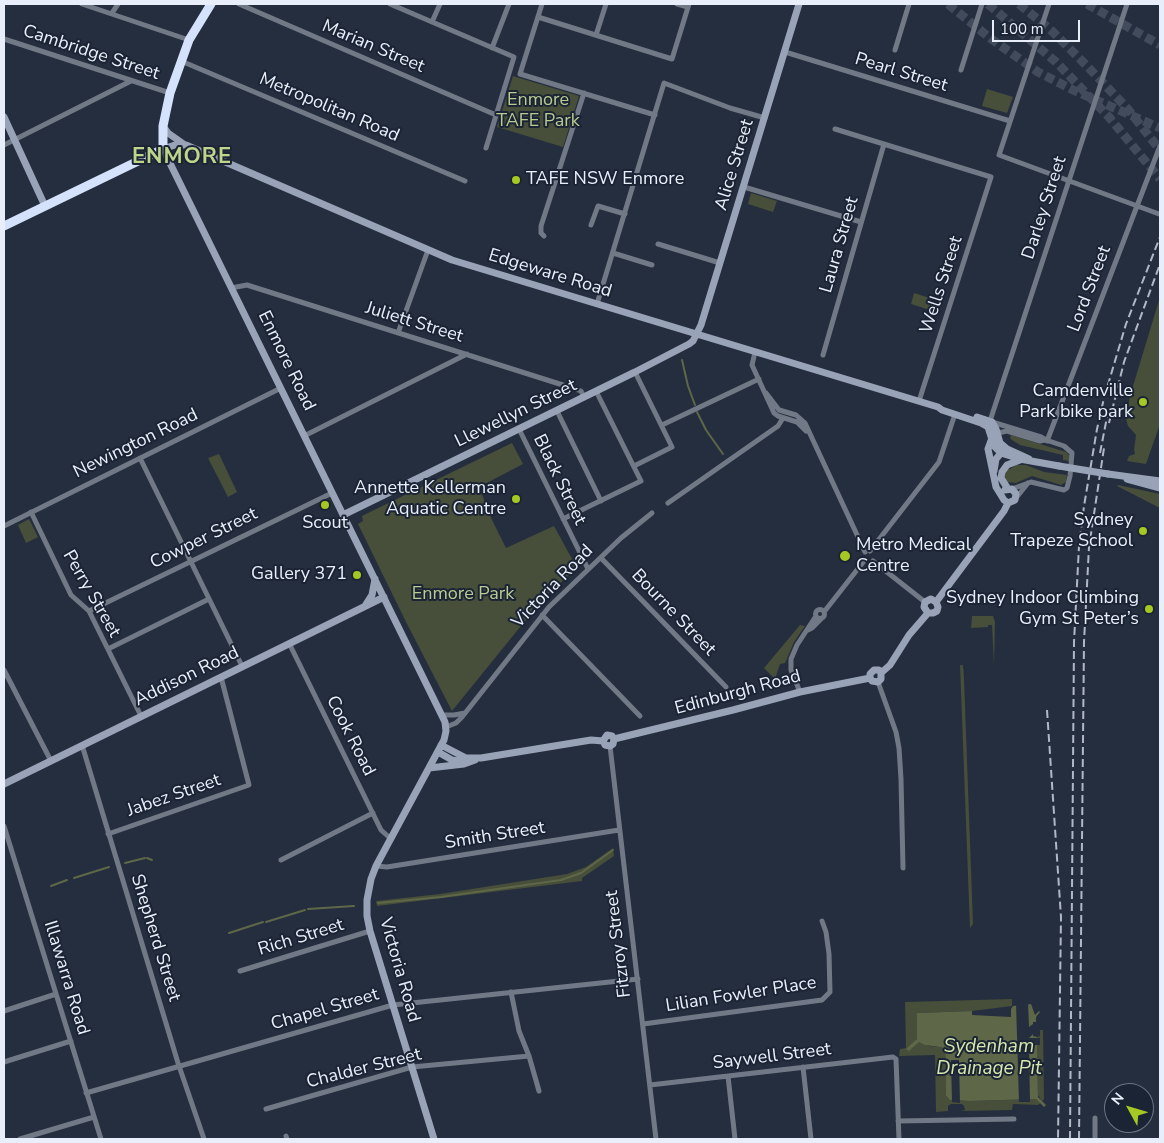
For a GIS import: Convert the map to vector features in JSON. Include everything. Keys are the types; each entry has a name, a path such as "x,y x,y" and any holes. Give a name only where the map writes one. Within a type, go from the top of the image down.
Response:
{"highway":[{"name":"Enmore Road","path":"164,149 162,126 170,93 189,40 211,4"},
{"path":"4,226 164,149"}],"main road":[{"name":"Alice Street","path":"697,334 799,4"},
{"path":"4,117 46,206"},
{"name":"Edgeware Road","path":"162,126 186,145 452,260 938,407"},
{"path":"164,149 175,145 186,145"},
{"name":"Enmore Road","path":"164,149 443,715 446,727"},
{"name":"Llewellyn Street","path":"343,515 636,372 689,344 697,334"},
{"path":"938,407 991,421 995,435 994,446 1020,460"},
{"path":"938,407 982,423 995,435"},
{"path":"995,435 988,449 996,487 1008,503"},
{"path":"1004,451 1031,460 1122,477 1160,488"},
{"path":"994,479 996,459 1004,451"},
{"path":"936,602 1008,503 1013,502 1016,498 1016,494 1001,478 1007,464 1020,460 1031,460"},
{"path":"1122,477 1141,477 1160,481"},
{"path":"1002,496 1004,491 1010,489"},
{"path":"365,606 372,594 375,579"},
{"name":"Addison Road","path":"4,784 384,597"},
{"path":"882,673 872,670 870,678 872,681 878,682 881,679 882,673 890,665 909,635 928,613 937,611 938,606 936,602 931,599 925,602 924,609 928,613"},
{"name":"Edinburgh Road","path":"481,758 592,740 603,741 609,735 612,743 800,692 870,678"},
{"name":"Victoria Road","path":"434,1139 370,931 367,916 367,900 371,879 376,866 429,768 445,735 446,727"},
{"path":"439,748 466,758 481,758"},
{"path":"439,748 452,760 470,762"},
{"path":"429,768 452,766 481,758"}],"street":[{"path":"82,4 189,40"},
{"path":"112,13 118,4"},
{"name":"Marian Street","path":"239,4 496,115"},
{"path":"390,4 514,57 486,148"},
{"path":"432,22 440,4"},
{"path":"492,48 508,4"},
{"path":"542,4 520,74 655,115"},
{"path":"596,35 606,4"},
{"path":"538,17 672,59 688,5 677,4"},
{"path":"895,50 909,4"},
{"path":"961,70 982,4"},
{"path":"1049,4 999,155 1159,214"},
{"name":"Darley Street","path":"991,421 1127,4"},
{"name":"Cambridge Street","path":"4,38 170,93"},
{"name":"Pearl Street","path":"785,52 1010,120"},
{"name":"Metropolitan Road","path":"182,61 465,181"},
{"path":"4,145 131,81"},
{"path":"597,304 664,83 730,108 765,118"},
{"path":"544,236 541,233 541,226 584,94"},
{"path":"835,129 884,144"},
{"name":"Wells Street","path":"884,144 991,177 919,401"},
{"name":"Laura Street","path":"823,355 884,144"},
{"name":"Lord Street","path":"1046,441 1160,146"},
{"path":"744,187 861,222"},
{"path":"591,225 598,206 625,214"},
{"path":"658,244 720,263"},
{"path":"398,333 428,250"},
{"path":"613,253 652,264"},
{"name":"Juliett Street","path":"231,288 247,285 566,386 581,391 584,397"},
{"path":"755,352 752,363 774,413 797,422 808,433"},
{"path":"304,436 467,354"},
{"path":"634,466 672,447 636,372"},
{"path":"662,425 759,378"},
{"name":"Newington Road","path":"4,526 281,388"},
{"path":"563,519 641,480 596,391"},
{"path":"766,393 778,408 801,418 868,552 874,555 873,561"},
{"path":"557,410 600,501"},
{"path":"808,630 823,615 864,561 862,557 868,552 939,462 955,414"},
{"path":"668,503 778,426 783,418"},
{"path":"991,421 1041,437 1046,441"},
{"name":"Black Street","path":"519,429 588,569"},
{"path":"995,435 1006,431 1064,446 1071,451 1072,461 1066,489 1062,490 1038,483 1028,483 1010,489"},
{"path":"140,458 242,666"},
{"path":"1016,498 1028,483"},
{"name":"Cowper Street","path":"89,611 332,492"},
{"name":"Perry Street","path":"31,512 71,595 89,611 141,716"},
{"name":"Victoria Road","path":"446,727 456,723 465,713 542,615 621,538 652,513"},
{"name":"Bourne Street","path":"601,558 726,687"},
{"path":"864,561 870,563 873,561"},
{"path":"873,561 925,602"},
{"path":"108,649 209,599"},
{"path":"800,692 791,670 791,659 797,645 816,616 816,611 821,609 823,615"},
{"path":"542,615 640,716"},
{"name":"Cook Road","path":"288,643 382,830 391,839"},
{"path":"4,670 51,760"},
{"name":"Jabez Street","path":"108,834 249,785 221,677"},
{"path":"878,682 896,732 899,748 902,779 903,868"},
{"path":"443,715 454,716 465,713"},
{"name":"Fitzroy Street","path":"612,743 619,830 656,1139"},
{"name":"Shepherd Street","path":"82,745 204,1139"},
{"path":"281,860 374,813"},
{"name":"Illawarra Road","path":"4,826 101,1139"},
{"name":"Smith Street","path":"376,866 387,867 619,830"},
{"name":"Lilian Fowler Place","path":"643,1024 822,1000 830,992 829,954 826,932 822,921"},
{"name":"Rich Street","path":"240,971 370,931"},
{"name":"Chapel Street","path":"86,1093 393,1005 638,979"},
{"path":"511,992 519,1031 529,1056 539,1091"},
{"path":"4,1011 56,994"},
{"path":"4,1062 71,1041"},
{"name":"Chalder Street","path":"266,1109 412,1067 529,1056"},
{"name":"Saywell Street","path":"650,1085 893,1057 896,1059 898,1121"},
{"path":"803,1067 812,1139"},
{"path":"728,1076 735,1139"},
{"path":"20,1139 94,1116"},
{"path":"1095,1118 1095,1139"},
{"path":"899,1139 898,1121 1014,1119"}],"green space":[{"name":"Enmore TAFE Park","path":"513,76 579,96 563,147 497,127"},
{"path":"987,89 1013,97 1007,113 982,106"},
{"path":"751,193 777,201 773,212 748,204"},
{"path":"914,293 936,300 933,311 911,304"},
{"path":"1160,297 1160,424 1146,464 1127,461 1129,456 1135,454 1136,435 1128,426 1126,419 1130,396"},
{"path":"1011,435 1066,452 1069,455 1069,461 1063,460 1063,455 1020,445 1010,438"},
{"name":"Enmore Park","path":"512,443 523,464 479,487 506,548 554,526 577,568 536,605 452,711 358,524 363,521 362,516"},
{"path":"219,454 237,492 228,497 208,458"},
{"path":"1016,465 1026,465 1044,472 1067,475 1066,482 1061,485 1032,476 1016,483 1007,482 1004,475 1008,467 1010,469"},
{"path":"1117,486 1160,494 1160,508"},
{"path":"29,519 38,537 26,543 18,525"},
{"path":"972,616 993,616 995,622 994,664 992,625 971,628"},
{"path":"800,625 805,626 794,642 785,663 780,664 775,679 764,668"},
{"path":"960,665 963,665 964,679 973,924 970,928"},
{"path":"613,848 614,856 582,878 582,881 377,906 376,901 440,894 567,874 586,867"},
{"path":"1012,999 1012,1006 972,1011 917,1013 917,1039 909,1051 919,1041 929,1046 943,1048 946,1062 946,1096 950,1100 1036,1099 1041,1103 1038,1105 1013,1104 1012,1110 961,1111 965,1110 962,1104 951,1104 948,1106 948,1111 936,1112 935,1055 899,1056 900,1049 906,1048 905,1002"},
{"path":"1040,1030 1043,1030 1044,1099 1042,1101 1038,1095 1037,1037 1040,1036"}],"water":[{"name":"Sydenham Drainage Pit","path":"1031,1004 1035,1015 1040,1012 1036,1017 1036,1022 1033,1022 1033,1036 1037,1037 1038,1097 1046,1105 1044,1107 1036,1099 950,1100 946,1096 946,1062 943,1048 919,1042 909,1051 906,1049 917,1039 917,1013 972,1011 972,1015 1011,1017 1013,1006"}],"pier":[{"path":"1028,1002 1029,1027 1033,1024 1033,1034 1029,1038 1040,1038 1040,1045 1029,1045 1030,1102 1019,1102 1016,1003"},
{"path":"951,1060 959,1060 960,1103 952,1102"}],"waterway":[{"path":"682,360 695,405"},
{"path":"697,412 706,430 723,454"},
{"path":"378,903 441,897 561,880 581,873 613,850"},
{"path":"125,863 145,858"},
{"path":"147,858 152,860"},
{"path":"74,878 109,867"},
{"path":"51,886 67,880"},
{"path":"308,909 354,906"},
{"path":"266,922 305,910"},
{"path":"229,933 263,922"}],"tunnel":[{"path":"948,4 990,38 1038,72 1073,90 1160,128"},
{"path":"988,4 1056,62 1109,117 1160,179"},
{"path":"1019,4 1052,31 1086,65 1127,108 1160,150"},
{"path":"1087,4 1160,45"}],"railway":[{"path":"1070,1139 1074,642 1079,546 1097,429 1104,398 1126,324 1160,237"},
{"path":"1109,423 1124,362 1160,264"},
{"path":"1100,453 1107,417"},
{"path":"1079,1139 1084,642 1089,547 1104,448"},
{"path":"1047,710 1061,917 1058,1139"}],"place":[{"name":"TAFE NSW Enmore","path":"516,180"},
{"name":"Camdenville Park bike park","path":"1143,402"},
{"name":"Annette Kellerman Aquatic Centre","path":"516,499"},
{"name":"Scout","path":"325,505"},
{"name":"Sydney Trapeze School","path":"1143,531"},
{"name":"Metro Medical Centre","path":"845,556"},
{"name":"Gallery 371","path":"357,575"},
{"name":"Sydney Indoor Climbing Gym St Peter’s","path":"1149,609"}],"district":[{"name":"ENMORE","path":"182,158"}]}
